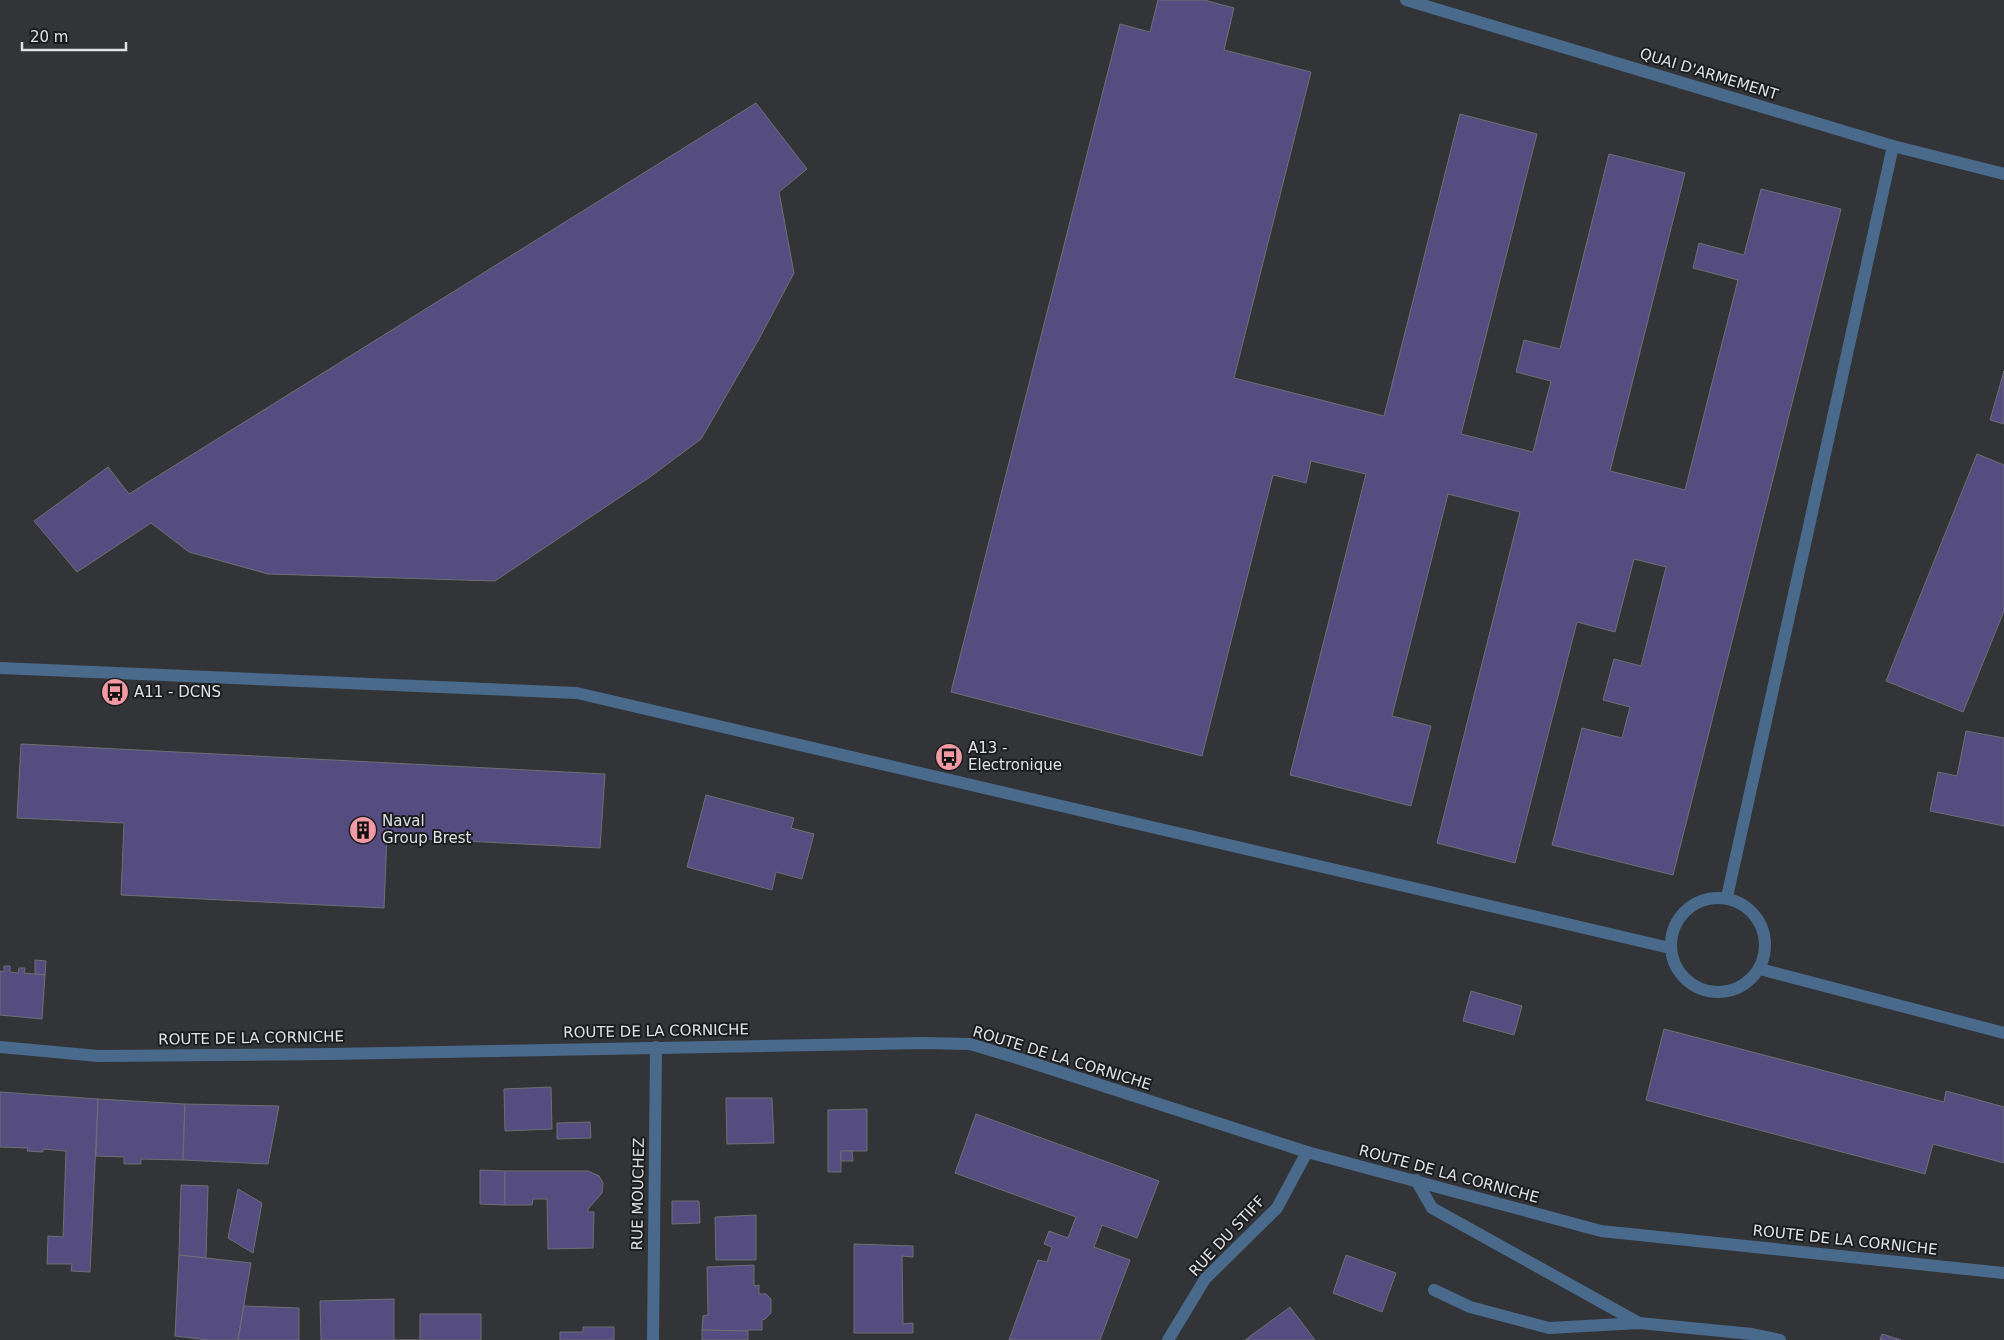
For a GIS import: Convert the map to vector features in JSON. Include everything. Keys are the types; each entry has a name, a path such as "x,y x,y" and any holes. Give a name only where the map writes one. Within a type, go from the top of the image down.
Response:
{"street":[{"name":"QUAI D'ARMEMENT","path":"1406,0 1893,146 2004,174"},
{"path":"1727,897 1893,146"},
{"path":"0,668 578,692 1670,948"},
{"path":"1710,897 1727,897 1736,900 1750,909 1760,922 1766,937 1765,954 1760,969 1752,979 1738,988 1722,992 1705,991 1684,978 1675,964 1670,948 1673,928 1682,913 1695,903 1710,897"},
{"path":"1760,969 2004,1033"},
{"name":"ROUTE DE LA CORNICHE","path":"0,1047 98,1056 970,1044 1307,1152 1601,1231 2004,1273"},
{"name":"RUE MOUCHEZ","path":"653,1340 656,1047"},
{"name":"RUE DU STIFF","path":"1168,1340 1206,1279 1277,1208 1307,1152"},
{"path":"1416,1180 1432,1208 1639,1323"},
{"path":"1434,1290 1470,1308 1550,1328 1639,1323 1752,1334 1780,1340"}],"building":[{"path":"1158,0 1204,0 1234,8 1224,50 1311,72 1234,378 1384,416 1460,114 1537,134 1461,434 1533,452 1551,381 1516,372 1524,340 1560,349 1609,154 1685,173 1610,471 1685,490 1738,280 1693,268 1699,243 1744,255 1761,189 1841,209 1673,875 1552,845 1582,728 1622,738 1630,707 1603,700 1614,659 1641,666 1666,567 1634,559 1615,632 1577,622 1515,863 1437,843 1520,512 1448,494 1392,716 1431,726 1411,806 1290,775 1366,474 1311,461 1306,483 1273,475 1202,756 951,692 1120,24 1150,32"},
{"path":"756,103 807,169 779,192 794,273 759,339 701,439 650,477 495,581 268,574 189,552 151,523 77,572 34,521 108,467 129,494"},
{"path":"2004,371 2004,424 1990,420"},
{"path":"1977,454 2004,465 2004,611 1963,712 1886,681"},
{"path":"1966,731 2004,738 2004,826 1930,811 1938,772 1957,776"},
{"name":"Naval Group Brest","path":"21,744 605,774 600,848 387,837 384,908 121,895 124,823 17,818"},
{"path":"706,795 794,818 791,828 814,834 802,879 776,872 772,890 687,867"},
{"path":"35,960 46,961 45,975 35,974"},
{"path":"4,966 10,966 10,972 18,973 19,968 25,968 24,973 45,975 42,1019 0,1015 0,971 4,972"},
{"path":"1471,991 1522,1006 1514,1035 1463,1021"},
{"path":"1664,1029 1944,1102 1946,1091 2004,1107 2004,1163 1933,1144 1925,1174 1646,1100"},
{"path":"551,1087 552,1129 505,1131 504,1089"},
{"path":"0,1092 98,1099 90,1272 71,1271 72,1264 47,1264 48,1236 63,1237 66,1151 43,1149 43,1152 27,1151 28,1148 0,1147"},
{"path":"726,1098 772,1098 774,1143 727,1144"},
{"path":"98,1099 185,1104 183,1160 141,1159 141,1164 124,1164 124,1157 96,1156"},
{"path":"185,1104 279,1106 268,1164 183,1160"},
{"path":"867,1109 867,1151 841,1151 841,1172 828,1172 828,1110"},
{"path":"976,1114 1159,1181 1137,1238 1102,1225 1094,1247 1130,1260 1100,1340 1009,1340 1038,1260 1047,1262 1052,1247 1044,1244 1049,1231 1068,1238 1076,1217 955,1173"},
{"path":"590,1122 591,1138 557,1139 557,1123"},
{"path":"841,1151 852,1151 853,1161 841,1161"},
{"path":"480,1170 505,1171 505,1205 480,1204"},
{"path":"505,1171 588,1171 599,1176 603,1183 602,1193 588,1209 588,1212 594,1212 593,1248 548,1249 547,1199 533,1199 532,1205 505,1205"},
{"path":"181,1185 208,1186 206,1258 179,1255"},
{"path":"238,1189 262,1203 253,1253 228,1238"},
{"path":"672,1201 699,1201 700,1223 672,1224"},
{"path":"756,1215 756,1260 716,1260 715,1217"},
{"path":"854,1244 913,1246 913,1257 902,1256 903,1324 913,1323 913,1333 854,1333"},
{"path":"179,1255 251,1263 238,1340 208,1340 175,1336"},
{"path":"1346,1255 1396,1273 1382,1312 1333,1293"},
{"path":"754,1265 754,1286 759,1285 759,1294 766,1294 771,1299 771,1313 762,1320 762,1330 702,1330 703,1316 708,1315 707,1267"},
{"path":"394,1299 394,1340 321,1340 320,1301"},
{"path":"244,1306 299,1308 299,1340 238,1340"},
{"path":"1290,1307 1315,1340 1245,1340"},
{"path":"420,1314 481,1314 481,1340 420,1340"},
{"path":"583,1327 614,1327 614,1340 560,1340 560,1332 583,1332"},
{"path":"702,1330 748,1331 748,1340 702,1340"},
{"path":"1882,1334 1901,1340 1880,1340"}],"place":[{"name":"A11 - DCNS","path":"115,692"},
{"name":"A13 - Electronique","path":"949,757"},
{"name":"Naval Group Brest","path":"363,830"}]}
